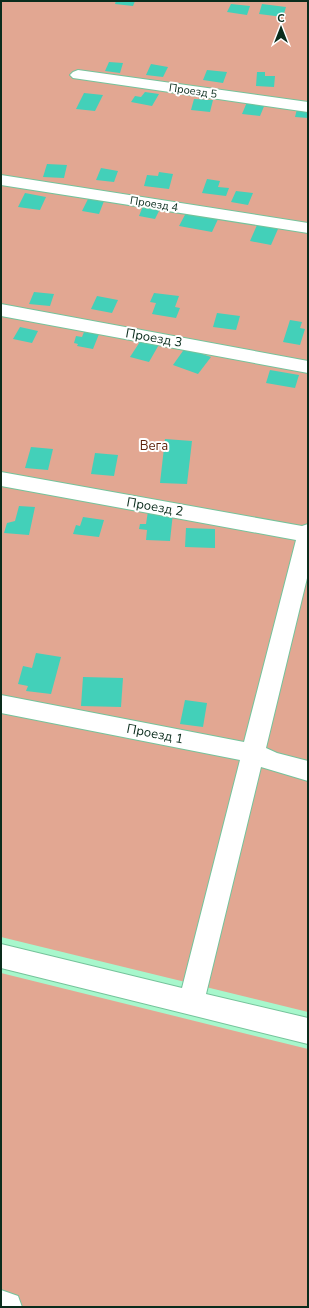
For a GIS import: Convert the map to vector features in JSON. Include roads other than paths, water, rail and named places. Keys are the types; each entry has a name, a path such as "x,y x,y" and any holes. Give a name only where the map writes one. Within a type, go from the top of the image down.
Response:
{"street":[{"name":"Проезд 5","path":"78,75 308,107"},
{"name":"Проезд 4","path":"1,180 308,228"},
{"name":"Проезд 3","path":"1,310 308,367"},
{"name":"Проезд 2","path":"1,479 308,534"},
{"path":"190,1002 308,534"},
{"name":"Проезд 1","path":"1,704 253,753 273,762 308,771"},
{"path":"1,956 308,1031"},
{"path":"1,1305 7,1307"}],"park label":[{"name":"Вега","path":"154,446"}]}
